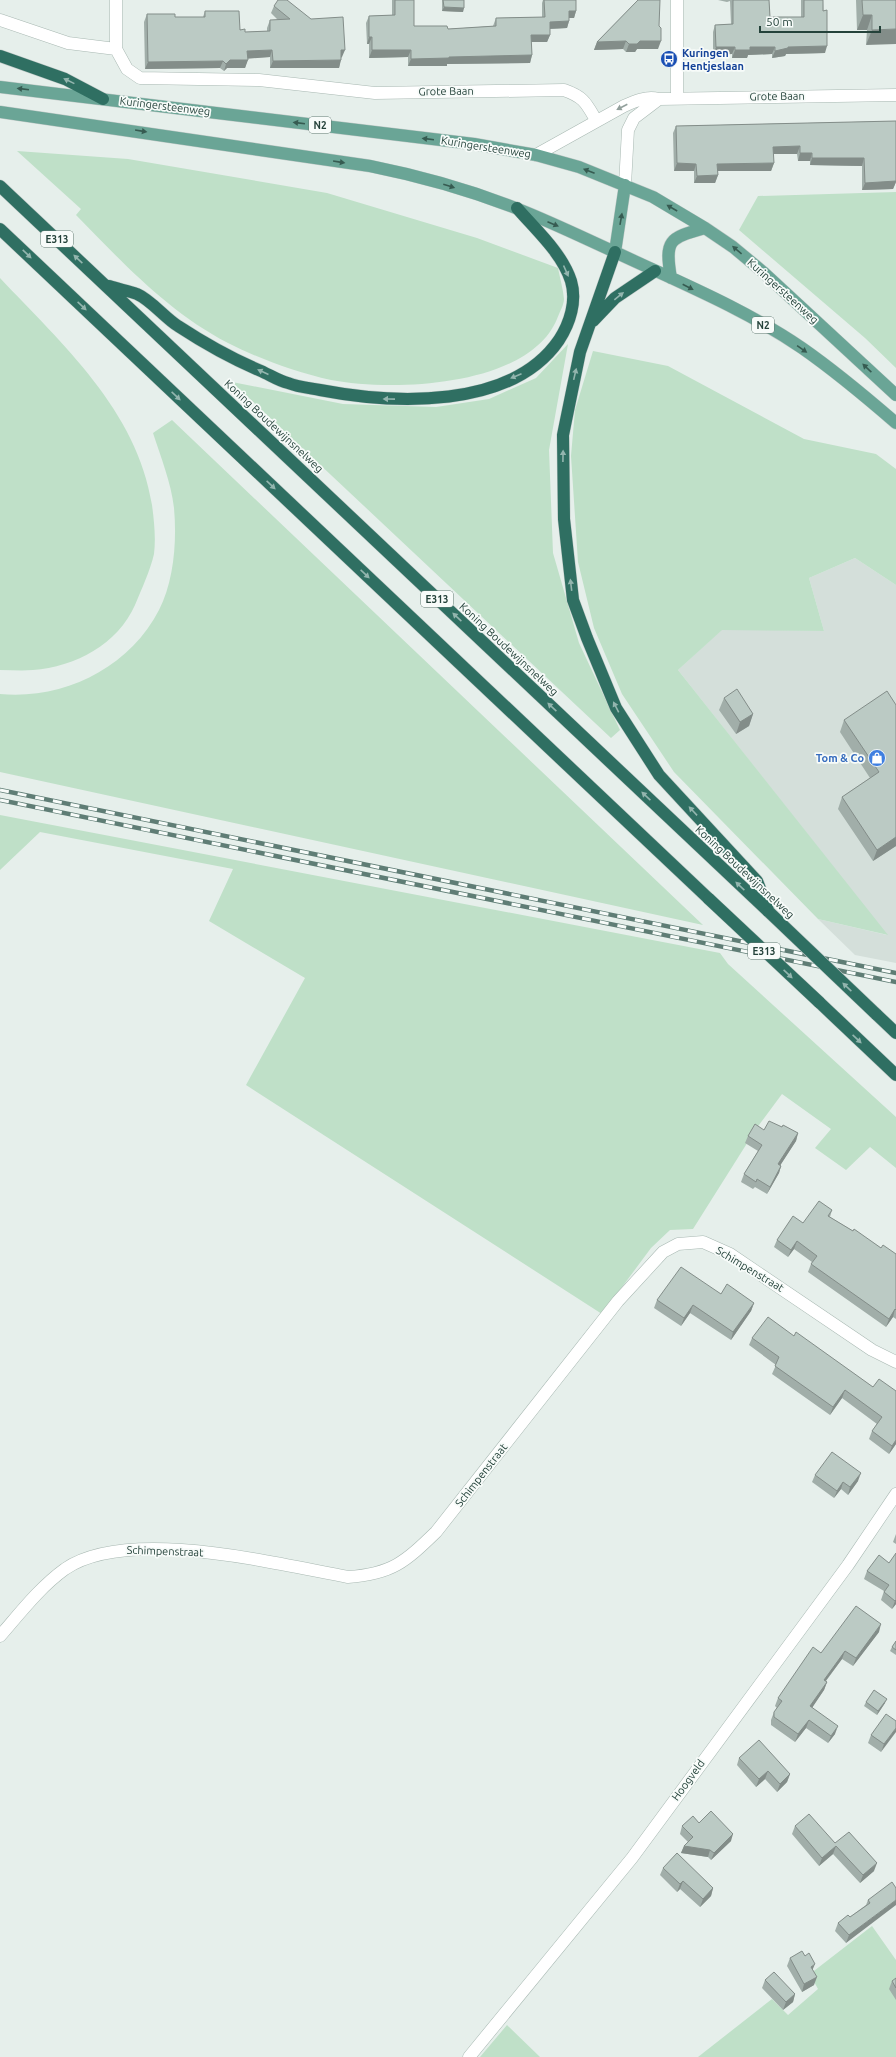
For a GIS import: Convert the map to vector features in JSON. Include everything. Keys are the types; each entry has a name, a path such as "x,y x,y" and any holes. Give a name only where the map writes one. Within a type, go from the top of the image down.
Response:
{"highway":[{"path":"0,56 65,79 103,99"},
{"name":"Koning Boudewijnsnelweg","path":"4,190 896,1033"},
{"path":"106,285 139,295 176,325 220,353 288,383 348,395 387,399 426,398 468,392 498,384 526,372 549,354 566,329 573,307 571,282 561,258 517,208"},
{"name":"E313","path":"0,229 896,1075"},
{"path":"615,252 580,352 563,435 564,519 573,600 616,708 659,775 757,881 769,912"},
{"path":"591,323 615,298 655,271"}],"main road":[{"name":"Kuringersteenweg","path":"0,87 474,144 536,155 579,167 653,197 705,228 733,247 763,272 896,395"},
{"name":"N2","path":"0,112 370,166 414,175 517,208 671,278 752,319 801,348 856,389 896,423"},
{"path":"615,252 626,185"},
{"path":"671,278 668,259 672,241 680,235 705,228"}],"street":[{"path":"0,20 68,43 116,49 116,0"},
{"path":"677,0 677,98"},
{"name":"Grote Baan","path":"116,49 127,69 140,78 259,80 375,93 564,90 578,95 584,100 596,120"},
{"name":"Grote Baan","path":"536,155 596,120 634,101 651,97 659,99 896,95"},
{"path":"626,185 628,130 634,118 659,99"},
{"name":"Schimpenstraat","path":"0,1636 40,1590 66,1568 95,1555 119,1550 146,1548 206,1552 348,1577 369,1575 393,1568 409,1558 436,1532 618,1302 663,1252 678,1244 703,1242 730,1254 872,1350 896,1362"},
{"name":"Hoogveld","path":"469,2057 632,1858 848,1564 896,1494"}],"shaded area":[{"path":"855,558 896,585 896,963 855,955 818,919 887,935 678,670 722,629 824,631 809,578"}],"green space":[{"path":"17,151 128,159 327,193 477,238 558,268 564,295 563,304 557,319 542,342 519,359 490,371 457,380 422,384 357,384 331,380 304,373 265,360 228,343 185,317 128,268 76,215 81,209"},
{"path":"896,192 896,368 865,338 739,230 758,196"},
{"path":"0,278 71,354 94,381 114,409 131,439 144,471 152,505 154,523 155,548 146,580 135,605 118,631 93,651 79,658 49,668 33,670 0,670"},
{"path":"568,344 549,450 553,553 579,643 620,730 611,738 232,382 343,404 436,407 489,399 536,378"},
{"path":"593,351 668,366 804,439 876,454 896,469 896,585 855,558 809,578 824,631 722,630 678,670 888,935 818,919 674,772 622,694 594,628 578,562 571,456 575,410"},
{"path":"172,420 703,925 0,772 0,694 48,692 71,685 92,676 112,664 130,648 146,631 159,610 164,599 171,574 175,547 175,521 171,489 153,433"},
{"path":"0,815 720,953 728,964 896,1117 896,1168 870,1147 846,1170 815,1148 831,1129 782,1094 756,1129 693,1229 670,1230 651,1248 602,1314 246,1085 305,978 209,921 233,869 40,832 0,870"},
{"path":"872,1926 896,1960 896,2057 698,2057 772,1999 788,2015 818,1989 810,1974"},
{"path":"507,2025 540,2057 480,2057"}],"building":[{"path":"278,0 287,0 311,19 343,17 345,50 341,50 341,60 273,61 272,50 247,51 248,60 230,60 226,64 223,61 148,62 147,14 175,14 175,17 205,17 205,11 239,11 240,30 245,29 245,32 270,31 270,20 290,19 274,6"},
{"path":"395,0 414,0 414,26 447,26 448,29 496,26 496,18 545,17 544,0 576,0 576,11 569,11 569,21 550,22 550,35 531,35 532,55 411,59 411,50 372,50 372,37 369,37 369,16 395,15"},
{"path":"443,0 464,0 464,8 444,7"},
{"path":"638,0 660,0 659,26 661,28 661,41 640,41 637,44 629,44 626,41 597,42"},
{"path":"733,0 769,0 770,17 804,17 804,0 823,0 823,11 827,10 827,46 788,47 775,51 775,47 750,47 750,50 735,50 735,47 716,47 715,25 733,24"},
{"path":"862,0 896,0 896,29 872,30 872,15 863,15"},
{"path":"896,121 896,181 865,183 864,158 812,158 812,153 800,153 800,146 773,147 774,163 717,164 718,175 697,176 696,164 677,163 676,126"},
{"path":"737,689 753,714 740,722 724,698"},
{"name":"Tom & Co","path":"887,691 896,705 896,837 877,850 842,797 879,772 844,720"},
{"path":"769,1121 782,1127 783,1125 798,1133 778,1164 781,1166 770,1187 757,1179 756,1182 744,1174 762,1145 748,1136 755,1124 764,1130"},
{"path":"819,1201 832,1210 828,1216 853,1231 854,1229 881,1248 883,1245 896,1254 896,1310 895,1309 889,1319 811,1264 817,1256 797,1241 791,1250 777,1240 793,1216 803,1223"},
{"path":"681,1267 721,1294 727,1284 754,1303 733,1332 693,1305 684,1318 657,1300"},
{"path":"768,1317 794,1336 796,1332 873,1387 879,1379 896,1391 896,1440 892,1446 872,1431 882,1417 845,1390 833,1407 775,1366 779,1357 752,1338"},
{"path":"832,1452 861,1473 850,1487 843,1482 837,1491 815,1475"},
{"path":"896,1553 895,1601 884,1592 889,1585 867,1571 879,1555 889,1563"},
{"path":"856,1606 881,1624 856,1658 845,1651 824,1680 827,1682 810,1706 838,1726 831,1736 809,1720 798,1734 774,1717 774,1712 782,1701 778,1698 813,1647 821,1653"},
{"path":"896,1641 896,1650 892,1647"},
{"path":"874,1690 887,1699 878,1711 866,1702"},
{"path":"886,1714 896,1721 896,1728 884,1744 871,1735"},
{"path":"759,1740 790,1774 780,1784 768,1771 759,1779 739,1758"},
{"path":"711,1811 733,1834 714,1853 710,1850 684,1846 693,1837 682,1826 693,1816 699,1823"},
{"path":"809,1814 835,1843 849,1832 877,1863 863,1875 836,1846 822,1858 795,1826"},
{"path":"677,1853 713,1888 703,1899 683,1881 680,1884 663,1868"},
{"path":"892,1882 896,1888 896,1900 849,1935 838,1923 848,1915 850,1917 870,1903 868,1900"},
{"path":"802,1951 805,1956 809,1953 815,1964 811,1967 817,1977 804,1984 790,1958"},
{"path":"774,1972 795,1994 786,2002 765,1980"},
{"path":"896,1978 896,1988 892,1981"}],"railway":[{"path":"0,790 896,973"},
{"path":"0,800 896,982"}],"place":[{"name":"Kuringen Hentjeslaan","path":"669,59"},
{"name":"Tom & Co","path":"877,758"}]}
